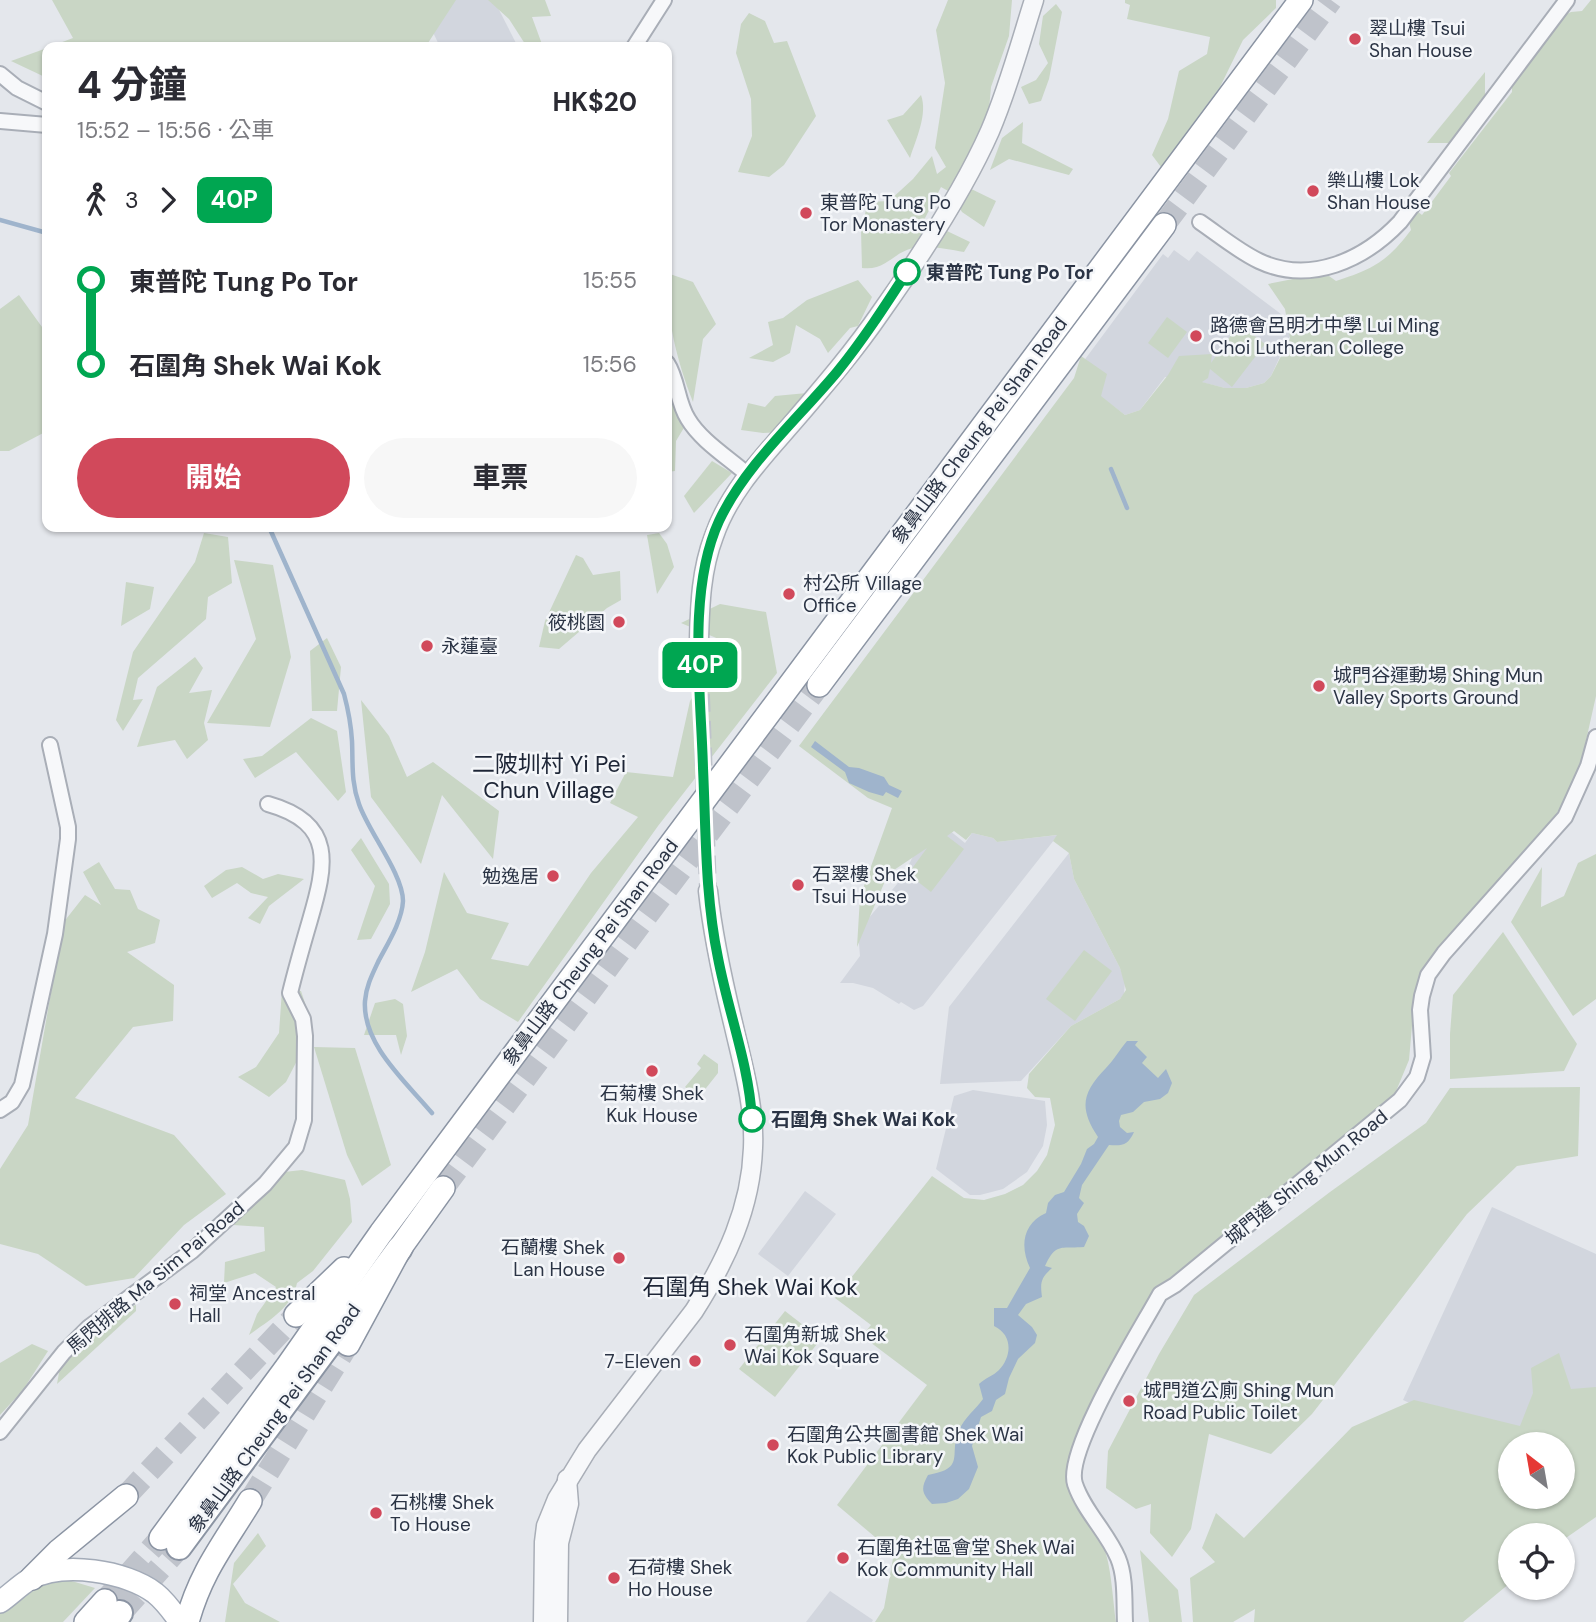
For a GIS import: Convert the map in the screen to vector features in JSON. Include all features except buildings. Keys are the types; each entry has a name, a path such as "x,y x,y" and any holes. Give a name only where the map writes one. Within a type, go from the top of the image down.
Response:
{"highway":[{"name":"象鼻山路 Cheung Pei Shan Road","path":"170,1542 1301,0"},
{"name":"象鼻山路 Cheung Pei Shan Road","path":"819,685 1164,225"},
{"name":"象鼻山路 Cheung Pei Shan Road","path":"391,1240 443,1188"},
{"path":"296,1315 391,1240"},
{"path":"348,1344 391,1240"},
{"path":"32,1578 59,1551 126,1496"},
{"path":"187,1622 195,1592 206,1570 250,1500"},
{"path":"86,1622 112,1612"}],"main road":[{"path":"0,1602 32,1578 62,1571 97,1570 137,1582 153,1591 180,1622"}],"street":[{"path":"637,42 664,0"},
{"path":"1200,222 1261,262 1294,270 1329,267 1368,250 1400,222 1567,0"},
{"path":"699,640 700,597 708,553 719,522 748,475 838,370 881,312 945,215 990,131 1032,3"},
{"path":"0,74 17,88 42,100"},
{"path":"0,121 42,125"},
{"path":"672,374 681,406 692,426 748,475"},
{"name":"城門道 Shing Mun Road","path":"1125,1622 1120,1561 1073,1481 1074,1465 1084,1433 1160,1294 1175,1285 1391,1107 1417,1077 1423,1057 1420,1010 1428,975 1444,953 1565,817 1588,766 1596,737"},
{"path":"0,1110 12,1102 22,1086 55,934 67,853 68,827 50,745"},
{"name":"馬閃排路 Ma Sim Pai Road","path":"0,1432 64,1352 81,1335 102,1316 192,1251 265,1184 290,1156 299,1140 304,1120 305,1036 303,1018 290,993 321,880 322,856 314,833 307,823 288,809 268,804"},
{"path":"543,1622 546,1526 557,1499 568,1479 709,1287 735,1236 749,1187 753,1148 751,1110 718,960 708,891"},
{"path":"558,1622 559,1543 569,1504 568,1479"}],"shaded area":[{"path":"442,0 494,0 515,42 438,42 431,28"},
{"name":"路德會呂明才中學 Lui Ming Choi Lutheran College","path":"1174,250 1189,261 1197,251 1297,326 1271,376 1264,383 1246,388 1225,388 1184,378 1165,377 1140,410 1125,415 1075,377 1083,362 1163,254 1168,258"},
{"path":"933,817 965,843 972,833 993,838 997,842 1058,835 923,1006 914,1010 873,988 840,983 860,956 858,931 902,878"},
{"path":"1069,853 1074,879 1120,968 1125,982 1124,994 1120,999 1071,1026 1021,1081 940,1084 949,1007"},
{"path":"973,1090 1045,1101 1047,1125 1043,1146 1027,1172 1003,1189 980,1195 970,1195 936,1169 954,1096"},
{"path":"805,1191 836,1214 788,1276 758,1254"},
{"path":"1492,1207 1596,1254 1596,1397 1532,1432 1498,1432 1498,1444 1403,1400"},
{"path":"830,1591 873,1620 872,1622 806,1622"}],"green space":[{"path":"52,0 456,0 429,42 62,42 73,38"},
{"path":"488,0 545,0 551,16 532,17 541,42 524,42 509,19"},
{"path":"948,0 1012,0 1009,36 991,87 988,121 961,184 996,201 984,227 962,212 950,192 941,187 924,220 970,242 964,252 919,247 906,250 877,267 862,268 861,230 868,202 889,201 913,179 932,156 937,174 946,167 935,148 945,83 936,30"},
{"path":"1125,0 1276,0 1276,8 1243,40 1220,87 1161,167 1152,155 1168,119 1179,71 1207,54 1210,37 1127,19 1130,5 1125,3"},
{"path":"1591,0 1596,0 1596,696 1581,763 1567,796 1548,828 1424,972 1414,1003 1409,1060 1394,1096 1174,1280 1069,1466 1069,1478 1075,1499 1106,1553 1116,1622 875,1622 884,1608 894,1553 837,1505 927,1385 862,1336 871,1325 835,1298 932,1176 964,1198 984,1200 1023,1185 1037,1171 1047,1155 1055,1125 1050,1098 1035,1097 1027,1088 1029,1074 1071,1026 1120,999 1126,990 1120,968 1074,879 1069,853 1053,841 1057,835 997,842 993,838 972,833 966,840 954,831 947,836 964,849 931,892 908,874 927,848 888,874 857,947 860,897 892,808 868,798 799,746 1074,378 1081,356 1107,374 1101,396 1125,415 1140,410 1168,375 1179,356 1212,354 1211,363 1239,324 1265,344 1232,387 1210,369 1208,378 1202,382 1225,388 1246,388 1264,383 1271,376 1290,338 1285,309 1268,284 1329,276 1336,281 1370,268 1394,250 1411,230 1409,222 1417,211 1422,215 1451,176 1449,173 1512,92 1512,62 1540,26 1571,12 1582,11"},
{"path":"1056,4 1062,12 1049,79 1041,101 1029,104 1021,87 1036,80 1048,63 1039,44 1043,16"},
{"path":"749,13 765,21 774,43 787,41 816,116 784,165 769,177 738,172 752,136 751,99 736,53 741,24"},
{"path":"42,50 42,76 11,61"},
{"path":"1485,72 1485,99 1451,143 1427,143"},
{"path":"921,95 922,118 910,158 887,120 903,115"},
{"path":"1023,122 1022,143 1073,169 1069,175 1009,159 990,170 1002,138"},
{"path":"672,275 693,282 716,324 703,339 693,402 682,370 674,339"},
{"path":"858,280 872,297 858,326 850,328 828,353 820,339 796,325 790,353 773,362 749,358 773,345 768,322 783,318 807,300"},
{"path":"19,295 42,327 42,434 9,451 0,451 0,309"},
{"path":"1167,317 1187,332 1168,358 1148,343"},
{"path":"672,390 685,426 676,441 675,471 672,471"},
{"path":"807,393 782,432 741,430 748,403 765,407 775,396"},
{"path":"712,461 732,473 694,513 684,496"},
{"path":"204,533 228,537 232,583 208,597 206,619 138,678 133,700 143,699 123,731 116,720 133,652 195,562"},
{"path":"659,533 667,544 674,567 657,594 647,535"},
{"path":"576,555 583,558 593,575 620,571 621,600 607,608 559,649 539,647 545,621"},
{"path":"234,560 273,565 291,657 270,727 207,723 256,639"},
{"path":"126,582 154,587 150,609 121,626"},
{"path":"720,604 766,612 777,673 658,826 518,1022 480,999 457,969 411,992 425,952 444,872 467,913 509,923 491,959 528,966 591,873 638,817 610,803 626,772 673,777 690,701 728,643 681,623"},
{"path":"327,638 341,667 337,711 312,711 310,651"},
{"path":"195,657 203,668 189,693 212,690 204,723 208,740 187,759 175,740 137,747 157,687"},
{"path":"361,700 389,736 407,777 433,762 499,811 493,859 442,795 421,864 371,797"},
{"path":"311,718 337,731 346,792 338,801 296,752 255,778 243,759 262,756"},
{"path":"361,838 389,884 390,904 371,939 357,940 375,886 351,850"},
{"path":"1596,854 1596,999 1573,1016 1511,922 1542,867 1541,907 1564,896 1578,863"},
{"path":"99,862 115,889 130,890 138,909 160,920 155,943 127,952 174,985 173,1021 133,1027 75,1098 174,1135 226,1194 184,1225 134,1278 86,1286 38,1254 0,1244 0,1169 28,1125 63,923 85,895 101,905 83,872"},
{"path":"242,867 263,879 278,874 304,879 269,906 260,924 248,918 268,897 251,893 237,883 212,898 204,886 226,870"},
{"path":"1503,932 1577,1044 1564,1071 1450,1079 1453,995"},
{"path":"1084,950 1112,971 1075,1021 1046,999"},
{"path":"282,990 301,991 312,1024 286,1082 269,1097 238,1077 256,1067 279,1033"},
{"path":"395,999 403,1004 407,1036 401,1055 396,1035 364,1035 375,1003"},
{"path":"314,1047 355,1048 391,1165 362,1186 347,1155"},
{"path":"704,1054 718,1064 718,1073 699,1097 685,1087 701,1068 697,1064"},
{"path":"1580,1087 1578,1156 1517,1166 1467,1214 1312,1414 1271,1454 1209,1434 1191,1529 1172,1557 1150,1533 1151,1504 1136,1509 1106,1488 1108,1451 1159,1354 1194,1295 1426,1123 1450,1088"},
{"path":"302,1170 345,1180 352,1222 313,1271 297,1283 285,1307 249,1335 257,1314 276,1287 255,1273 224,1283 225,1262 265,1251 264,1227 233,1225 284,1172"},
{"path":"136,1305 136,1311 57,1384 60,1367 81,1345 122,1309"},
{"path":"785,1311 821,1339 775,1397 739,1369"},
{"path":"32,1344 48,1351 23,1390 0,1415 0,1363"},
{"path":"1559,1353 1571,1389 1596,1387 1596,1517 1575,1532 1575,1523 1498,1523 1498,1593 1463,1622 1254,1622 1255,1609 1233,1622 1193,1622 1190,1578 1215,1562 1202,1548 1216,1513 1244,1538 1352,1427 1414,1400 1520,1426 1533,1393 1531,1368"},
{"path":"258,1533 266,1546 233,1584 245,1603 280,1622 225,1622 234,1563"},
{"path":"1140,1550 1178,1590 1182,1622 1149,1622"},
{"path":"65,1579 95,1588 63,1622 0,1622 0,1611 15,1599 38,1586"}],"water":[{"path":"815,741 849,767 884,777 889,785 902,791 898,798 886,792 883,796 869,792 849,783 845,772 811,747"},
{"path":"1127,1041 1138,1041 1135,1045 1147,1057 1142,1063 1158,1078 1166,1069 1172,1083 1168,1093 1160,1099 1144,1102 1133,1112 1121,1115 1120,1127 1127,1133 1134,1132 1132,1136 1124,1144 1109,1145 1082,1185 1079,1198 1084,1203 1077,1214 1078,1222 1084,1226 1089,1236 1084,1247 1060,1248 1052,1253 1045,1266 1052,1268 1042,1281 1042,1297 1026,1304 1018,1315 1037,1335 1035,1343 1018,1359 1005,1394 996,1400 992,1411 981,1417 972,1446 978,1467 969,1489 958,1499 932,1504 923,1490 928,1475 948,1469 952,1464 959,1430 983,1399 979,1384 999,1370 1008,1352 1005,1335 994,1326 994,1308 1007,1308 1030,1268 1024,1244 1032,1223 1046,1213 1048,1203 1055,1195 1064,1192 1087,1149 1098,1137 1086,1108 1088,1092"}],"waterway":[{"path":"0,220 42,232"},
{"path":"1111,469 1127,508"},
{"path":"271,532 344,694 351,729 356,796 401,890 403,901 400,916 367,990 366,1017 378,1047 388,1062 432,1113"}],"tunnel":[{"path":"1164,225 1331,0"},
{"path":"699,640 708,891"},
{"path":"443,1188 819,685"},
{"path":"126,1496 296,1315"},
{"path":"250,1501 348,1344"},
{"path":"105,1601 161,1538"},
{"path":"120,1613 179,1547"}],"bus line":[{"name":"40P","path":"752,1119 718,960 708,891 699,640 704,570 713,536 737,489 838,370 907,272"}],"place":[{"name":"翠山樓 Tsui Shan House","path":"1355,39"},
{"name":"樂山樓 Lok Shan House","path":"1313,191"},
{"name":"東普陀 Tung Po Tor Monastery","path":"806,213"},
{"name":"東普陀 Tung Po Tor","path":"907,272"},
{"name":"路德會呂明才中學 Lui Ming Choi Lutheran College","path":"1196,336"},
{"name":"村公所 Village Office","path":"789,594"},
{"name":"筱桃園","path":"619,622"},
{"name":"永蓮臺","path":"427,646"},
{"name":"城門谷運動場 Shing Mun Valley Sports Ground","path":"1319,686"},
{"name":"勉逸居","path":"553,876"},
{"name":"石翠樓 Shek Tsui House","path":"798,885"},
{"name":"石菊樓 Shek Kuk House","path":"652,1071"},
{"name":"石圍角 Shek Wai Kok","path":"752,1119"},
{"name":"石蘭樓 Shek Lan House","path":"619,1258"},
{"name":"祠堂 Ancestral Hall","path":"175,1304"},
{"name":"石圍角新城 Shek Wai Kok Square","path":"730,1345"},
{"name":"7-Eleven","path":"695,1361"},
{"name":"城門道公廁 Shing Mun Road Public Toilet","path":"1129,1401"},
{"name":"石圍角公共圖書館 Shek Wai Kok Public Library","path":"773,1445"},
{"name":"石桃樓 Shek To House","path":"376,1513"},
{"name":"石圍角社區會堂 Shek Wai Kok Community Hall","path":"843,1558"},
{"name":"石荷樓 Shek Ho House","path":"614,1578"}],"district":[{"name":"二陂圳村 Yi Pei Chun Village","path":"549,777"},
{"name":"石圍角 Shek Wai Kok","path":"750,1287"}]}
